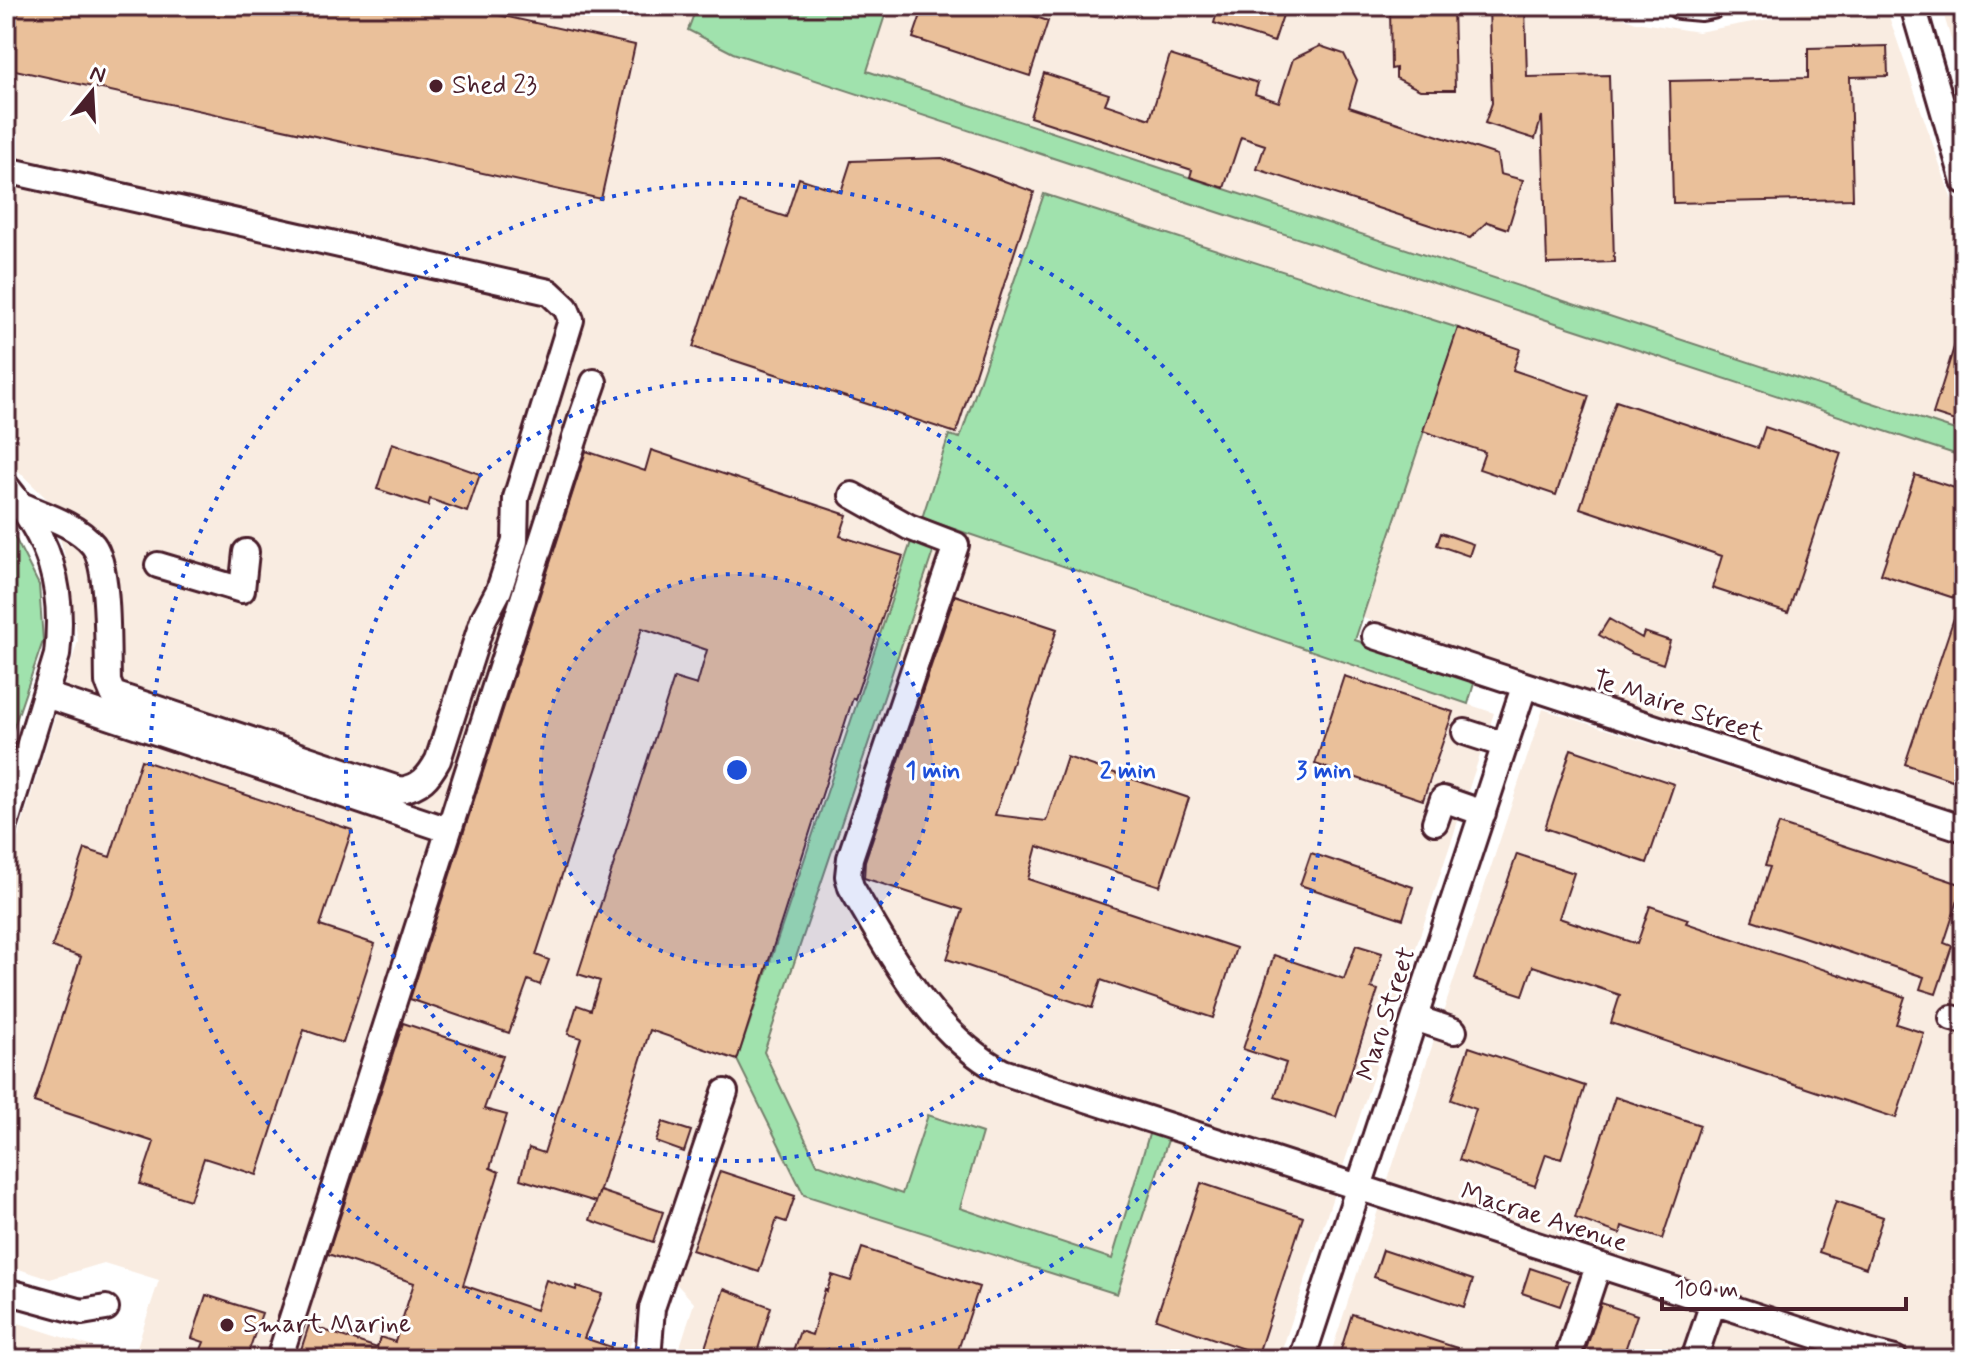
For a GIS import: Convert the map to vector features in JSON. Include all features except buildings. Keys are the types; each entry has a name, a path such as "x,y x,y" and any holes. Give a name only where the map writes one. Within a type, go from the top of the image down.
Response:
{"street":[{"path":"1679,6 1712,6"},
{"path":"1913,6 1964,181"},
{"path":"6,170 549,292 566,308 571,320 516,498 515,541 499,590 483,620 438,760 430,776 419,786 401,790 113,694 108,682 103,571 93,545 73,529 14,495"},
{"path":"279,1359 594,382"},
{"path":"6,822 46,695 57,655 60,627 59,595 54,571 44,543 14,495"},
{"name":"Macrae Avenue","path":"852,495 909,527 956,545 848,867 851,887 895,961 951,1035 972,1053 1003,1072 1713,1303 1761,1330 1808,1345 1895,1359"},
{"path":"158,565 242,590 246,552"},
{"name":"Te Maire Street","path":"1375,636 1964,829"},
{"name":"Maru Street","path":"1302,1359 1524,687"},
{"path":"46,695 448,830"},
{"path":"1465,732 1505,745"},
{"path":"1435,822 1443,799 1483,813"},
{"path":"1415,1018 1454,1031"},
{"path":"648,1359 652,1308 725,1092"},
{"path":"1567,1359 1598,1266"},
{"path":"6,1291 82,1312 106,1308"},
{"path":"1694,1359 1713,1303"}],"shaded area":[{"path":"6,6 697,6 689,30 733,54 1964,457 1964,817 1363,618 1457,328 960,438 950,436 923,518 1494,713 1279,1359 676,1359 694,1303 672,1279 650,1289 625,1359 133,1359 159,1280 104,1263 50,1279 6,1265 6,878 78,641 64,552 49,501 6,459"},
{"path":"888,6 1591,6 1636,22 1698,32 1807,12 1886,8 1964,235 1964,433 867,70"},
{"path":"1941,6 1964,6 1964,82"},
{"path":"1543,709 1964,845 1964,1359 1329,1359"},
{"path":"6,1319 96,1348 127,1359 6,1359"}],"green space":[{"path":"697,6 888,6 867,71 1964,433 1964,457 733,53 688,30"},
{"path":"1044,194 1458,328 1355,640 1475,680 1468,704 922,518 949,435 960,438"},
{"path":"6,520 39,585 43,641 6,750"},
{"path":"912,539 935,546 764,1052 817,1164 902,1194 928,1115 982,1133 960,1208 1112,1259 1150,1131 1168,1140 1117,1294 804,1195 737,1060"}],"place":[{"name":"Shed 23","path":"436,86"},
{"name":"Smart Marine","path":"227,1325"}]}
